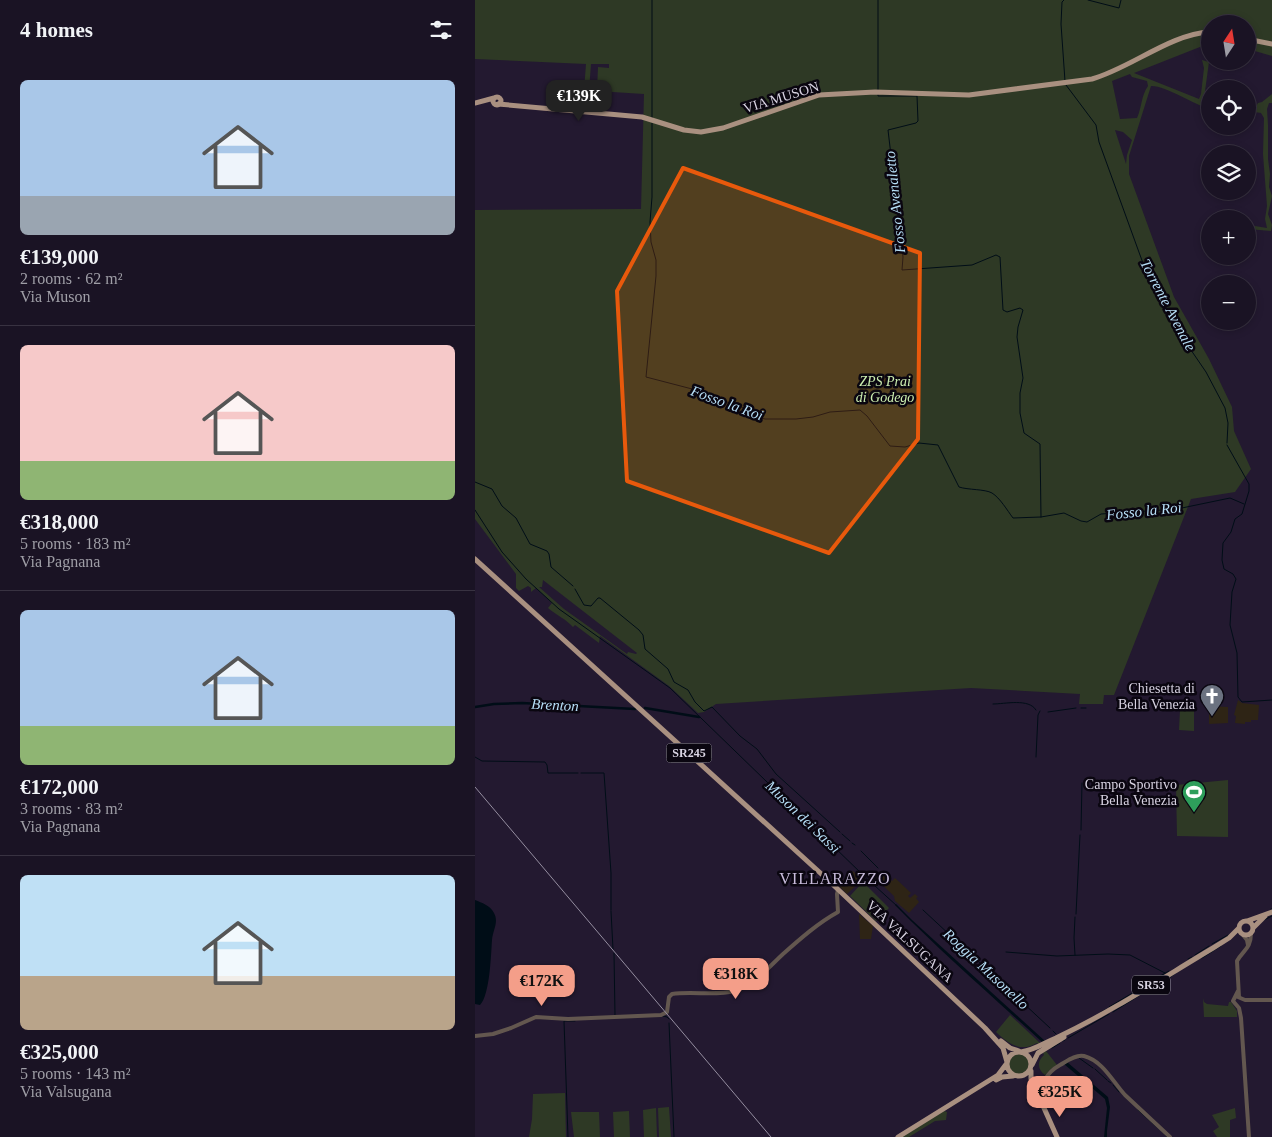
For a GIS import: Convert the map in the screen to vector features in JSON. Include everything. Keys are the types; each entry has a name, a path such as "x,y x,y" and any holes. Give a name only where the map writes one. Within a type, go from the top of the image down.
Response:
{"main road":[{"name":"VIA MUSON","path":"475,103 497,101 510,106 635,116 653,119 684,130 707,131 723,128 813,96 877,92 969,95 1092,79 1110,73 1184,38 1201,34"},
{"path":"1256,41 1272,44"},
{"name":"VIA VALSUGANA","path":"475,559 839,890 985,1028 1008,1047 1020,1052"},
{"name":"SR53","path":"1241,932 1241,923 1270,913"},
{"name":"SR53","path":"975,1091 998,1075 1011,1054 1043,1047 1088,1023 1229,938 1241,932 1252,931 1270,913"},
{"path":"1247,922 1251,924 1252,931"},
{"name":"VIA VALSUGANA","path":"985,1028 1003,1048 1007,1062"},
{"name":"SR53","path":"898,1137 1002,1077 1026,1074 1043,1047"},
{"path":"1020,1052 1029,1057 1031,1083 1045,1108"},
{"path":"1007,1062 1010,1072 1039,1088 1041,1100 1057,1137"}],"street":[{"path":"475,1036 506,1030 536,1017 568,1019 664,1014 668,1010 669,997 675,993 721,993 736,991 764,972 824,920 838,912 837,894 839,890"},
{"path":"1249,1137 1238,1000 1237,961 1245,952 1252,931"},
{"path":"1241,932 1248,945"},
{"path":"1238,1000 1272,1000"},
{"path":"1039,1088 1050,1072 1076,1056 1083,1056 1106,1071 1123,1093 1170,1137"},
{"path":"1031,1083 1040,1084 1045,1079"}],"highlighted area":[{"path":"683,168 920,253 918,439 829,553 627,481 617,291"}],"shaded area":[{"path":"1238,700 1242,703 1259,705 1258,720 1251,720 1251,722 1245,722 1245,724 1235,723 1236,716 1234,715"},
{"path":"1209,706 1228,707 1228,723 1209,724"},
{"path":"853,871 862,880 847,894 838,885"},
{"path":"882,871 892,881 895,878 911,893 908,896 910,898 915,894 918,897 916,898 919,902 909,913 895,901 894,896 875,878"},
{"path":"475,900 490,908 496,920 488,984 480,1005 475,1004"},
{"path":"896,904 1045,1041 1042,1042 968,975 913,923"},
{"path":"859,914 873,926 871,939 860,939"},
{"path":"1067,1062 1108,1097 1110,1107 1107,1137 1104,1137 1107,1108 1105,1099 1064,1064"}],"green space":[{"name":"ZPS Prai di Godego","path":"475,0 1272,0 1272,56 1256,51 1256,15 1201,15 1201,47 1134,73 1199,99 1201,94 1201,106 1164,89 1151,86 1129,156 1129,174 1174,297 1209,359 1232,407 1234,431 1251,469 1235,492 1191,499 1114,695 1104,695 1103,704 1079,704 1080,694 971,688 716,704 704,712 698,713 669,686 600,636 599,643 575,625 573,627 548,608 552,603 536,588 531,592 531,588 528,586 519,591 516,588 516,574 475,519 475,210 641,209 644,94 597,91 598,67 609,68 609,64 591,64 589,91 584,90 586,64 475,59","holes":["1130,74 1132,77 1147,81 1148,86 1137,118 1120,119 1112,81","1115,130 1123,132 1132,140 1126,164","543,580 637,653 628,652 627,654 564,609 539,587 542,587"]},
{"name":"ZPS Prai di Godego","path":"1204,70 1208,70 1207,80 1203,80"},
{"path":"1272,94 1272,103 1269,103 1267,109 1269,187 1272,196 1268,214 1272,225 1271,231 1256,230 1256,226 1267,228 1265,219 1267,206 1263,154 1264,118 1261,113 1256,112 1256,106 1258,103"},
{"path":"1180,710 1194,710 1194,731 1179,730"},
{"path":"1228,780 1228,837 1177,836 1176,785"},
{"path":"863,882 889,908 876,921 850,896"},
{"path":"1203,998 1207,1004 1228,1006 1229,1002 1231,1002 1237,1011 1237,1017 1204,1017"},
{"path":"1010,1015 1041,1044 1037,1043 1031,1046 1020,1047 1005,1040 996,1032"},
{"path":"1046,1051 1057,1065 1045,1075 1040,1070 1039,1065 1044,1055 1043,1053"},
{"path":"1015,1054 1023,1054 1029,1060 1029,1068 1023,1074 1015,1074 1009,1068 1009,1060"},
{"path":"565,1093 566,1137 529,1137 533,1094"},
{"path":"669,1107 671,1137 659,1137 658,1108"},
{"path":"656,1108 657,1137 644,1137 643,1110"},
{"path":"1235,1108 1236,1118 1230,1120 1230,1137 1217,1137 1213,1131 1219,1127 1212,1115"},
{"path":"629,1111 630,1137 614,1137 613,1112"},
{"path":"944,1111 947,1112 946,1120 935,1121 909,1137 902,1137"},
{"path":"571,1112 599,1112 600,1137 574,1137"}],"waterway":[{"name":"Fosso la Roi","path":"652,0 652,119"},
{"name":"Torrente Avenale","path":"878,0 878,90"},
{"path":"1064,0 1062,2 1061,24 1065,81"},
{"path":"1088,0 1119,8 1121,0"},
{"name":"Torrente Avenale","path":"1066,85 1096,125 1099,142 1144,266 1180,334 1206,372 1225,408 1228,423 1227,443"},
{"name":"Fosso Avenaletto","path":"878,94 878,96 917,96 918,121 888,130 903,257 902,270 972,265 996,255 1000,257 1003,310 1007,312 1020,308 1023,310 1017,337 1023,378 1020,393 1020,413 1024,433 1040,444 1041,517"},
{"name":"Fosso la Roi","path":"652,123 650,222 651,242 656,260 656,276 646,377 696,390 712,398 738,405 765,419 796,419 830,412 860,410 867,416 890,446 905,447 919,443 938,445 959,487 992,493 1001,501 1013,518 1041,517 1064,513 1087,522 1101,514 1177,509 1230,498 1244,504"},
{"name":"Torrente Avenale","path":"1227,445 1249,484 1249,491 1242,514 1235,519 1231,532 1223,543 1222,560 1224,569 1233,574 1236,579 1232,592 1230,625 1237,653 1238,697 1242,702 1272,700"},
{"name":"Roggia Musonello","path":"475,482 492,489 502,506 516,518 530,544 547,551 551,567 573,586"},
{"name":"Muson dei Sassi","path":"475,510 502,552 526,579 559,609 670,688 897,906"},
{"name":"Roggia Musonello","path":"575,589 584,605 591,606 600,598 639,630 643,635 645,649 668,669 674,682 688,690 695,702 704,711 712,707 740,736 757,749 776,774 840,832"},
{"name":"Brenton","path":"475,707 522,703 635,709"},
{"path":"993,704 1022,703 1033,706 1036,710"},
{"name":"Brenton","path":"645,708 699,717"},
{"path":"1048,712 1076,708"},
{"path":"1081,708 1086,708"},
{"path":"1036,757 1038,715 1040,711"},
{"path":"475,757 482,761 545,762 548,773 578,773"},
{"path":"581,773 604,773 611,873 611,910"},
{"path":"1081,830 1082,783"},
{"path":"842,834 850,841"},
{"path":"1076,914 1080,835"},
{"name":"Roggia Musonello","path":"861,851 878,868"},
{"name":"Roggia Musonello","path":"923,910 1050,1028"},
{"path":"611,911 613,949"},
{"path":"1264,920 1272,916"},
{"path":"1075,917 1075,955"},
{"path":"1212,944 1228,935"},
{"path":"1195,955 1209,946"},
{"path":"1202,958 1221,946"},
{"path":"1006,952 1057,956 1130,955 1165,973"},
{"path":"614,953 615,1015"},
{"path":"1188,959 1192,957"},
{"path":"1160,976 1169,971"},
{"path":"1166,980 1176,973"},
{"path":"1109,1007 1156,979"},
{"path":"1144,993 1163,981"},
{"path":"1113,1012 1140,995"},
{"path":"1101,1012 1107,1009"},
{"path":"1068,1038 1109,1014"},
{"path":"663,1016 669,1019"},
{"path":"568,1137 564,1021 575,1021"},
{"path":"669,1023 674,1137"},
{"name":"Roggia Musonello","path":"1053,1031 1056,1034"},
{"path":"1052,1048 1060,1043"},
{"name":"Roggia Musonello","path":"1079,1058 1093,1068"},
{"name":"Roggia Musonello","path":"1095,1069 1107,1080"},
{"name":"Roggia Musonello","path":"1113,1085 1119,1092"},
{"name":"Roggia Musonello","path":"1138,1110 1160,1130"},
{"name":"Roggia Musonello","path":"1161,1131 1167,1137"}],"railway":[{"path":"475,787 771,1137"}],"place":[{"name":"Chiesetta di Bella Venezia","path":"1212,717"},
{"name":"Campo Sportivo Bella Venezia","path":"1194,813"}],"district":[{"name":"VILLARAZZO","path":"835,878"}]}
